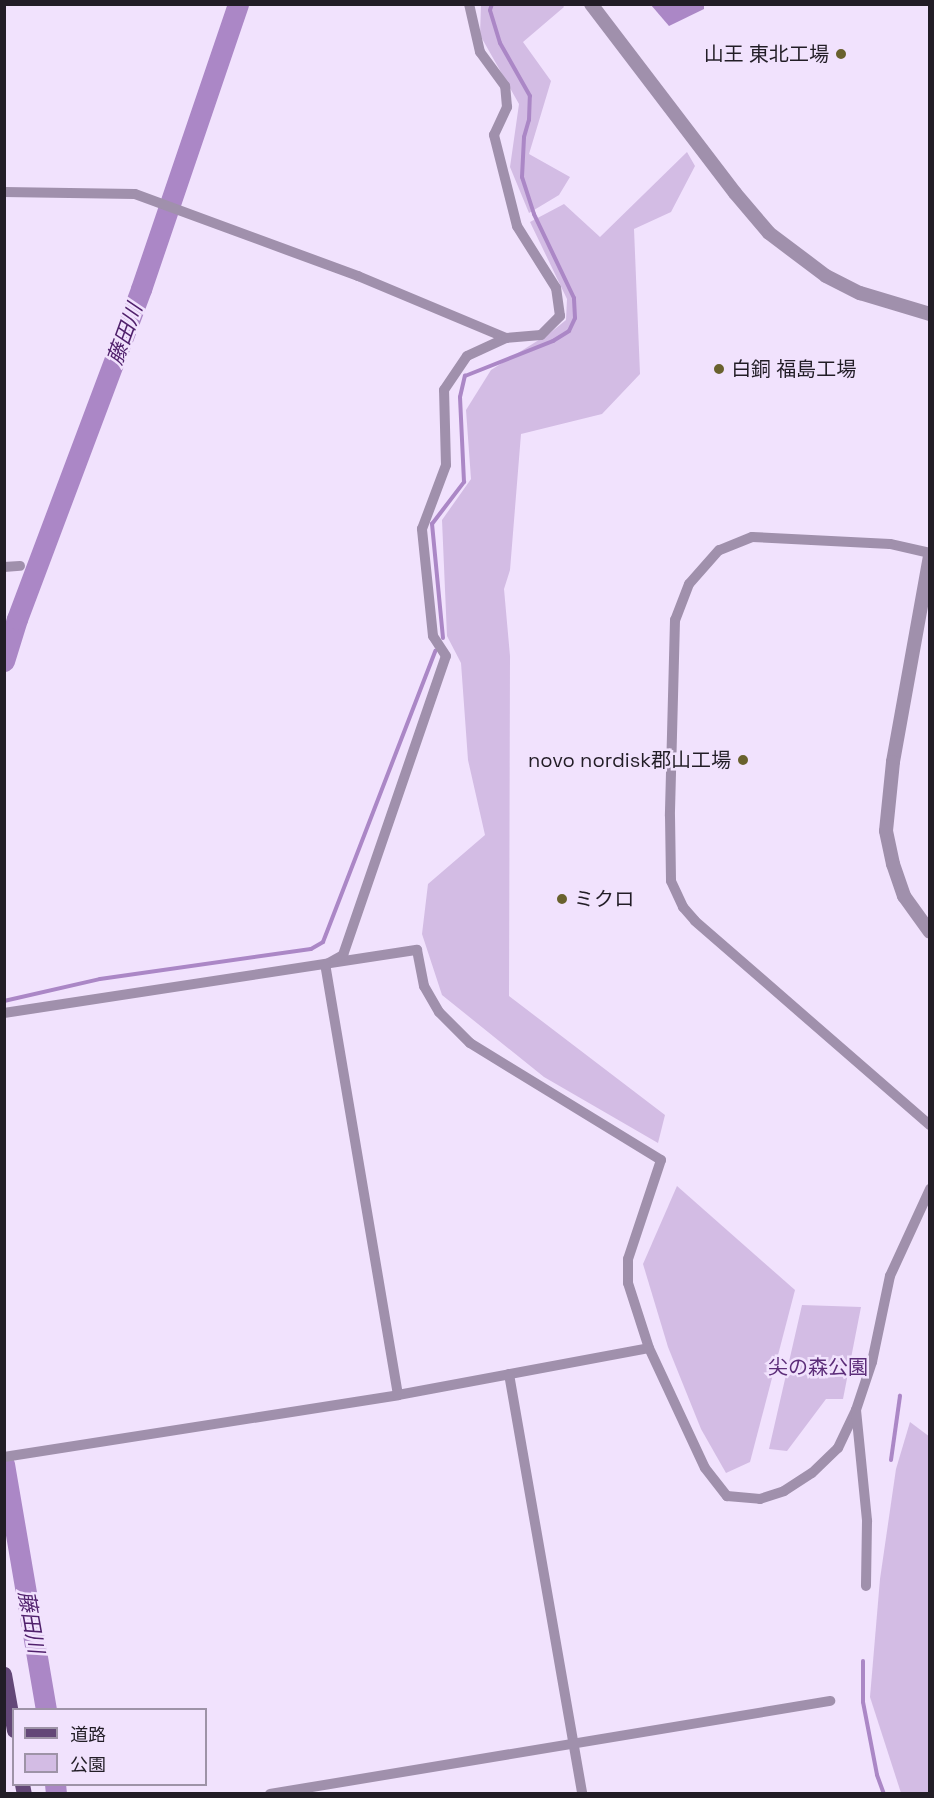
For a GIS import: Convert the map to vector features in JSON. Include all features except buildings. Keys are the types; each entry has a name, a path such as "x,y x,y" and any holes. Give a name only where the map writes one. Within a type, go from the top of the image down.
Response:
{"main road":[{"path":"4,1674 12,1719"}],"street":[{"path":"325,965 342,956 446,656 433,636 422,529 446,465 444,390 467,356 506,338 542,335 560,316 556,288 517,226 495,135 507,107 505,86 480,52 469,4"},
{"path":"591,4 728,184 769,233 826,276 860,292 930,314"},
{"path":"4,192 135,194 183,214 358,276 506,338"},
{"path":"930,932 904,896 893,864 886,831 892,762 930,554 890,544 752,537 719,550 689,584 675,620 670,816 671,881 683,907 695,921 930,1125"},
{"path":"4,567 20,566"},
{"path":"4,1013 417,950 424,986 439,1012 470,1043 661,1160 628,1259 628,1283 649,1348 705,1468 727,1496 760,1499 784,1491 812,1473 838,1448 856,1410 872,1362 890,1276 930,1189"},
{"path":"325,965 398,1395"},
{"path":"4,1457 398,1395 649,1348"},
{"path":"509,1374 582,1794"},
{"path":"856,1410 867,1521 866,1586"},
{"path":"270,1794 573,1741 830,1701"}],"green space":[{"path":"562,4 564,7 523,42 551,81 529,154 570,177 559,195 529,213 510,167 519,104 480,35 481,5"},
{"path":"687,152 695,166 671,212 634,229 640,374 602,414 521,434 510,570 504,589 510,656 509,996 665,1115 658,1143 544,1077 442,995 422,934 428,884 485,835 468,760 461,663 447,636 442,520 471,479 466,410 491,370 550,333 566,320 567,299 530,222 564,204 600,237"},
{"path":"677,1186 795,1290 750,1462 726,1473 701,1429 668,1347 643,1264"},
{"name":"尖の森公園","path":"802,1305 861,1307 843,1399 826,1399 787,1451 769,1449"},
{"path":"910,1422 930,1437 929,1793 901,1793 870,1697 880,1579 896,1469"}],"shaded area":[{"path":"651,5 704,5 704,9 669,26"}],"waterway":[{"name":"藤田川","path":"4,661 17,619 141,289 238,4"},
{"path":"443,638 432,524 464,482 460,397 465,376 553,341 569,331 575,318 574,298 534,214 522,177 524,137 529,120 530,96 500,43 490,10 492,4"},
{"path":"4,1001 100,979 311,949 323,942 435,651"},
{"path":"891,1460 900,1396"},
{"name":"藤田川","path":"4,1464 46,1708"},
{"path":"863,1661 863,1702 877,1775 884,1794"},
{"name":"藤田川","path":"55,1786 56,1794"}],"place":[{"name":"山王 東北工場","path":"841,54"},
{"name":"白銅 福島工場","path":"719,369"},
{"name":"novo nordisk郡山工場","path":"743,760"},
{"name":"ミクロ","path":"562,899"}]}
